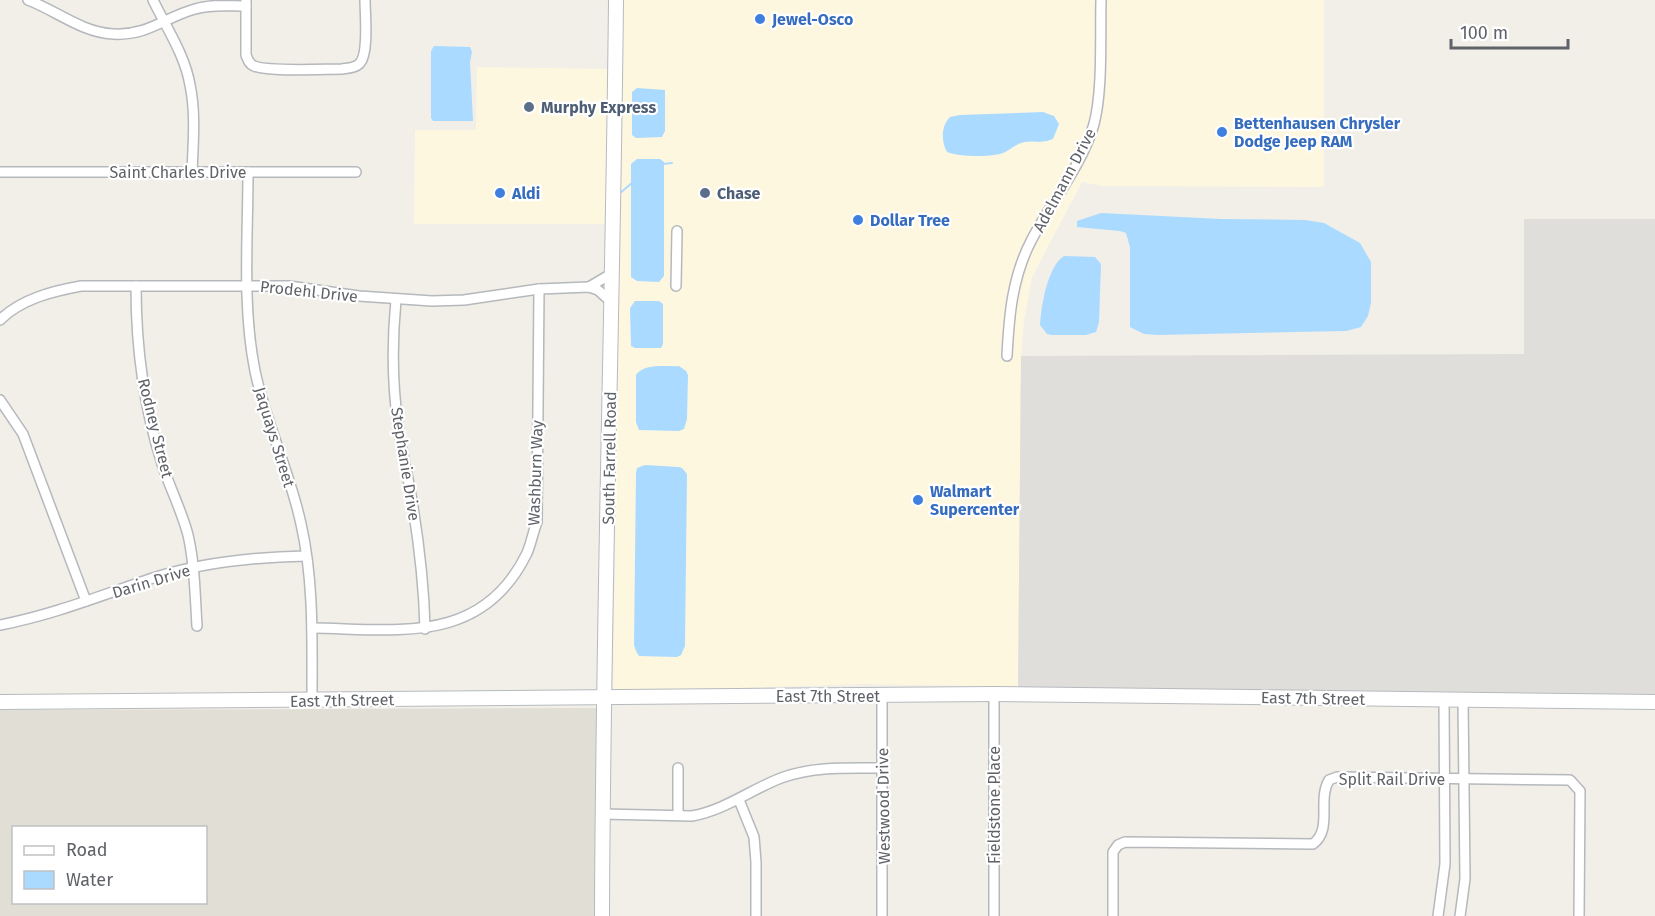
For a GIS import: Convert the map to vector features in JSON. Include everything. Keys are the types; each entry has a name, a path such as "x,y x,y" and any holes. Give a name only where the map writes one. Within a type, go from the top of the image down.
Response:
{"street":[{"path":"28,0 48,8 72,23 112,34 147,30 196,8 246,3 246,55 249,63 256,67 269,68 342,69 360,63 364,54 365,0"},
{"path":"153,0 180,54 190,84 193,111 192,173"},
{"name":"South Farrell Road","path":"602,916 603,698 611,365 615,0"},
{"name":"Adelmann Drive","path":"1007,356 1008,321 1020,265 1031,240 1087,143 1094,123 1098,98 1101,0"},
{"name":"Saint Charles Drive","path":"0,172 356,172"},
{"name":"Jaquays Street","path":"248,172 249,334 255,372 301,524 312,628 312,700"},
{"path":"676,286 677,231"},
{"name":"Prodehl Drive","path":"0,320 27,301 55,290 81,286 289,285 396,300 432,302 464,300 539,289 589,287 611,274"},
{"name":"Rodney Street","path":"136,286 137,331 146,395 163,466 188,536 194,567 196,626"},
{"path":"589,287 598,290 610,301"},
{"name":"Washburn Way","path":"312,628 424,629 456,621 471,614 492,600 511,580 527,552 537,522 539,289"},
{"name":"Stephanie Drive","path":"396,300 392,338 394,384 398,424 418,536 424,598 424,629"},
{"path":"0,399 23,434 86,601"},
{"name":"Darin Drive","path":"0,624 43,615 153,578 194,567 263,557 306,556"},
{"name":"East 7th Street","path":"0,702 994,694 1655,702"},
{"name":"Fieldstone Place","path":"994,694 994,916"},
{"name":"Westwood Drive","path":"882,695 882,916"},
{"path":"1444,699 1444,864 1439,912 1461,912 1465,879 1463,700"},
{"path":"678,768 678,814"},
{"path":"602,814 692,816 739,800 781,778 809,770 882,768"},
{"name":"Split Rail Drive","path":"1113,916 1113,852 1118,845 1125,842 1313,844 1320,839 1323,831 1324,787 1329,780 1337,777 1570,780 1581,791 1579,916"},
{"path":"739,800 754,837 756,916"}],"shaded area":[{"path":"623,0 1324,0 1324,187 1103,186 1082,182 1032,277 1024,320 1021,356 1018,687 863,684 613,692"},
{"path":"477,67 611,69 610,224 414,224 415,130 476,130"},
{"path":"1524,219 1655,219 1655,696 1018,687 1021,356 1524,354"},
{"path":"598,708 596,916 0,916 0,710"}],"water":[{"path":"434,46 470,47 473,121 433,121 431,118 431,51"},
{"path":"637,88 665,90 665,131 662,137 636,138 632,135 632,92"},
{"path":"1043,112 1054,116 1059,124 1053,139 1022,143 1003,153 988,156 959,155 947,152 945,148 944,129 950,117"},
{"path":"637,159 660,159 664,162 664,276 659,282 637,281 631,277 631,164"},
{"path":"1101,213 1221,219 1305,220 1324,223 1360,243 1371,262 1371,303 1368,316 1361,327 1346,331 1144,334 1130,327 1130,247 1126,233 1077,227 1077,221"},
{"path":"1064,256 1095,257 1101,264 1099,322 1096,332 1086,335 1052,335 1047,334 1040,325 1050,277 1058,261"},
{"path":"635,301 659,301 663,304 663,344 661,348 631,346 630,308"},
{"path":"679,366 688,375 687,419 684,429 679,431 639,430 636,422 636,375 650,367"},
{"path":"645,465 679,467 687,474 685,646 681,655 677,657 639,656 634,645 636,473 637,468"}],"waterway":[{"path":"663,164 672,163"},
{"path":"619,194 633,182"}],"place":[{"name":"Jewel-Osco","path":"760,19"},
{"name":"Murphy Express","path":"529,107"},
{"name":"Bettenhausen Chrysler Dodge Jeep RAM","path":"1222,132"},
{"name":"Aldi","path":"500,193"},
{"name":"Chase","path":"705,193"},
{"name":"Dollar Tree","path":"858,220"},
{"name":"Walmart Supercenter","path":"918,500"}]}
